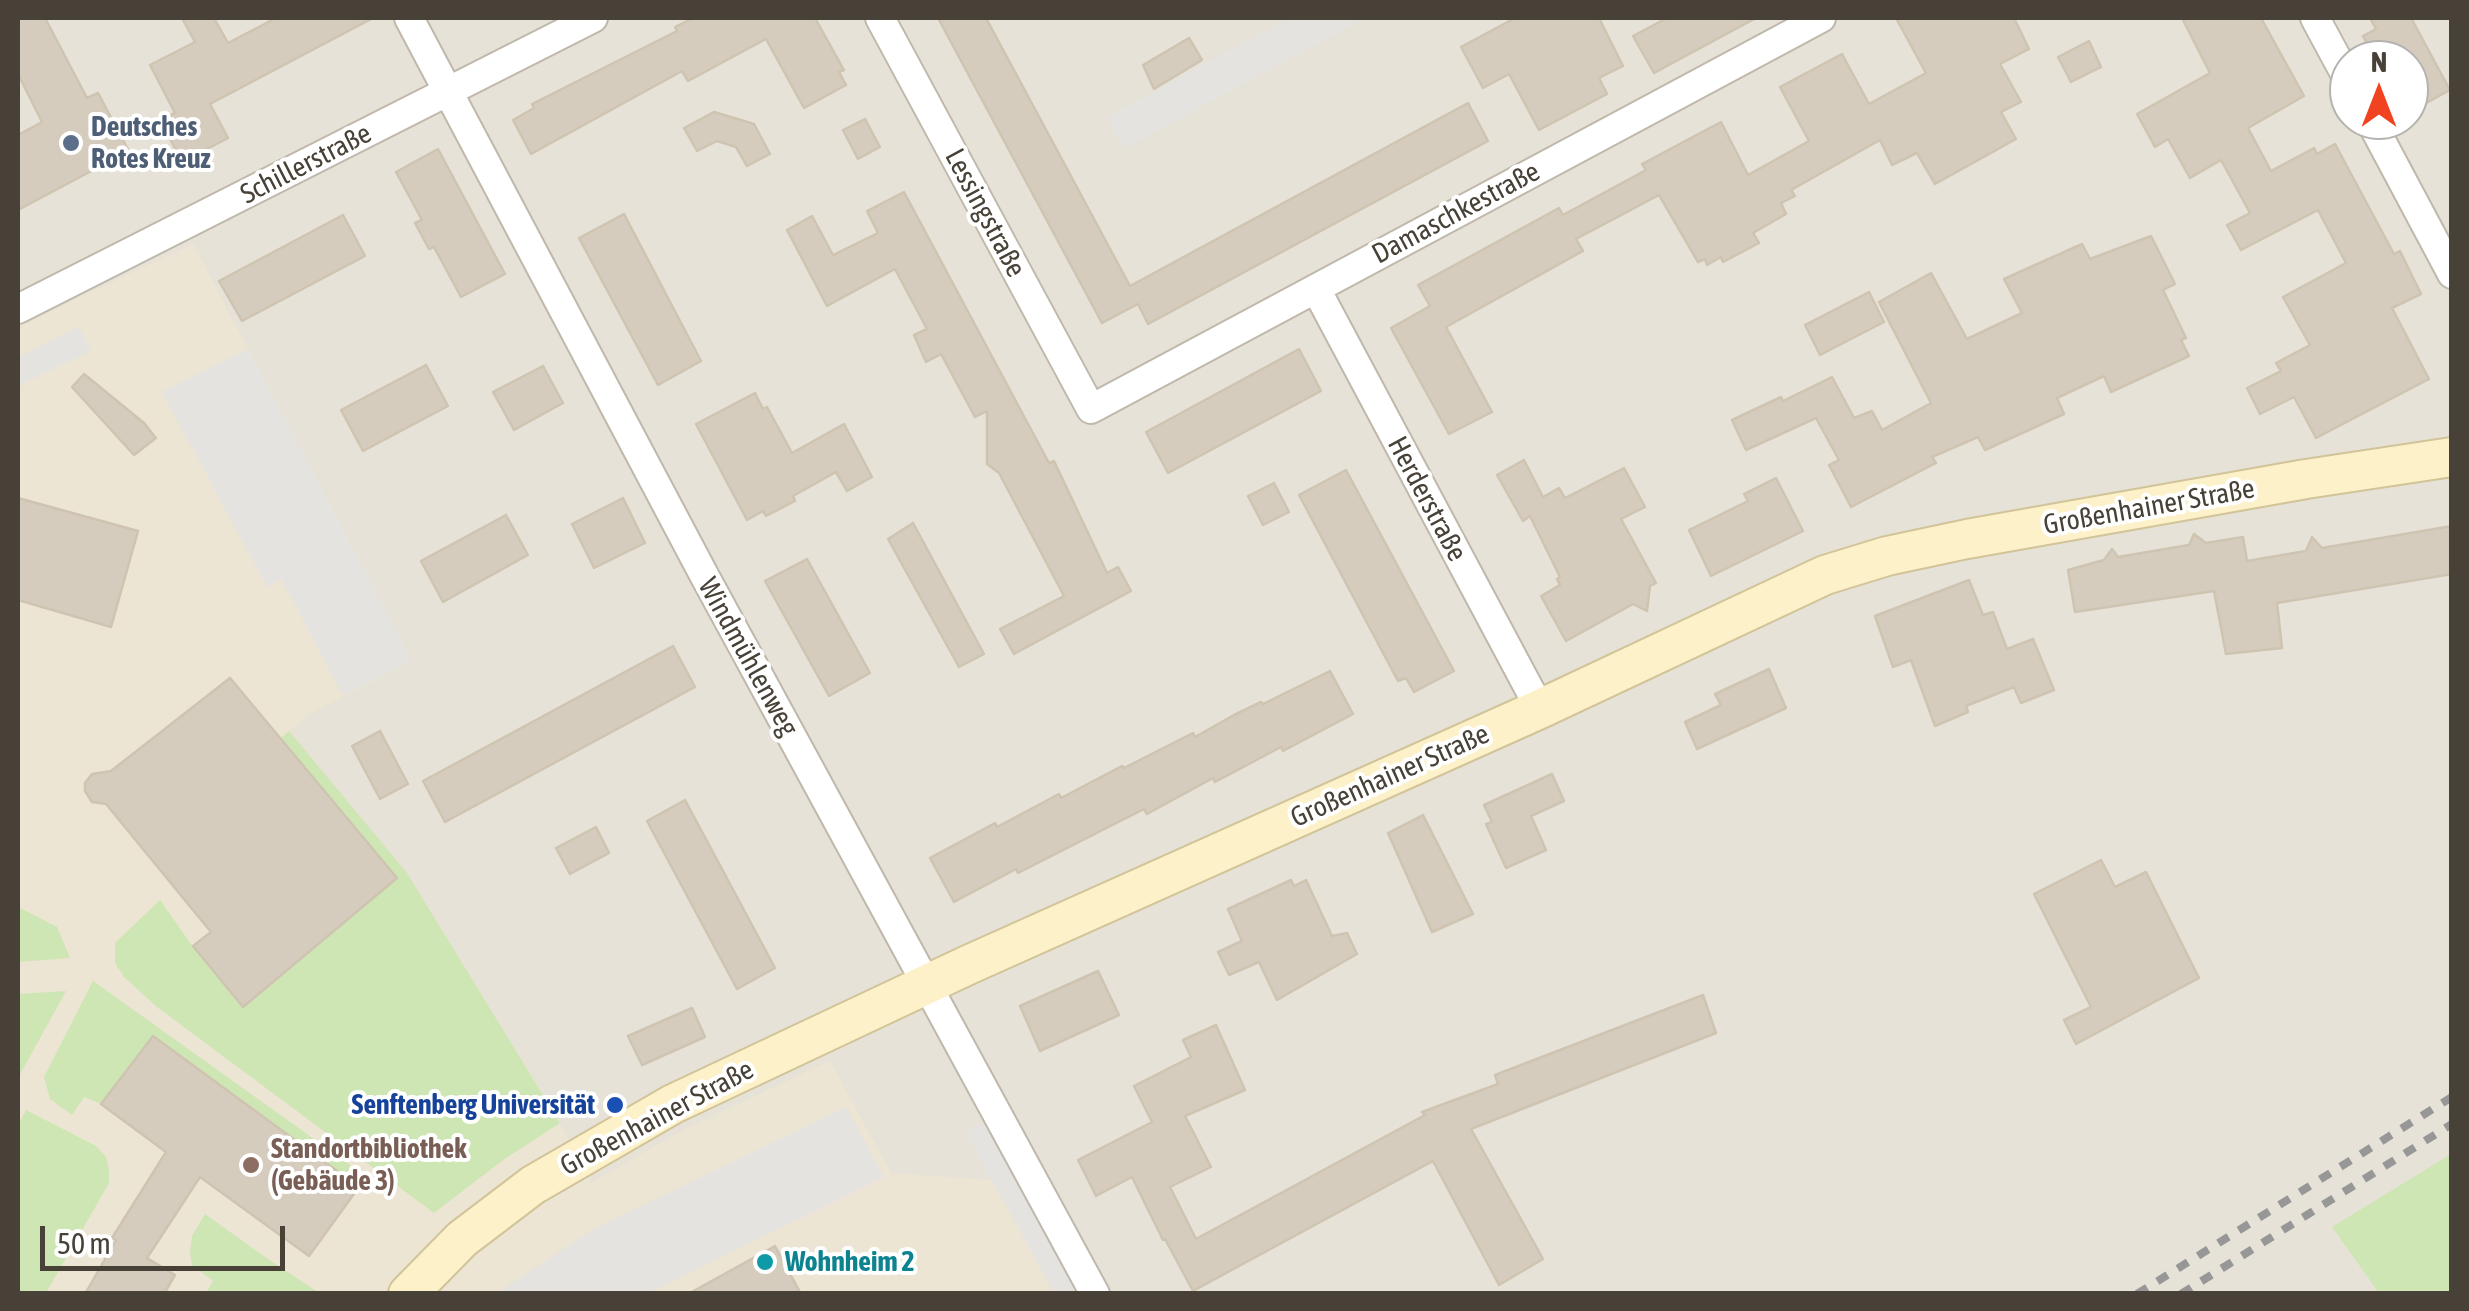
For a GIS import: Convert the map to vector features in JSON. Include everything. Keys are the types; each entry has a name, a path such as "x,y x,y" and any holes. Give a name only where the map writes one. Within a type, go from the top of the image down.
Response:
{"main road":[{"name":"Großenhainer Straße","path":"408,1294 462,1239 560,1167 673,1104 925,985 1540,709 1825,576 1887,556 2268,485 2452,457"}],"street":[{"name":"Windmühlenweg","path":"409,18 704,576 1095,1294"},
{"name":"Schillerstraße","path":"18,309 593,18"},
{"name":"Lessingstraße","path":"880,18 1091,409"},
{"name":"Damaschkestraße","path":"1091,409 1821,18"},
{"path":"2315,18 2329,44"},
{"path":"2381,140 2452,274"},
{"name":"Herderstraße","path":"1316,288 1540,709"}],"shaded area":[{"path":"18,18 2451,18 2451,1293 18,1293"},
{"path":"1290,18 1365,18 1125,148 1107,117"},
{"path":"193,244 412,661 307,715 289,732 407,873 560,1123 591,1183 685,1129 830,1061 891,1173 1005,1181 1068,1293 18,1294 18,327"},
{"path":"79,327 91,351 18,386 18,357"},
{"path":"248,349 412,661 343,695 281,579 267,587 162,392"},
{"path":"846,1107 884,1177 649,1293 497,1293 594,1229"},
{"path":"1001,1111 1106,1293 1054,1293 966,1133"}],"green space":[{"path":"289,731 407,873 560,1123 503,1160 434,1213 157,1007 124,977 115,963 115,943 160,900 193,947 244,1006 397,879 280,739"},
{"path":"18,907 57,927 70,958 18,962"},
{"path":"93,981 370,1179 359,1187 153,1036 101,1104 84,1097 72,1115 50,1099 44,1077"},
{"path":"66,991 18,1078 18,994"},
{"path":"26,1110 96,1146 106,1157 109,1169 109,1183 46,1293 18,1293 18,1125"},
{"path":"2451,1154 2451,1293 2379,1293 2332,1227"},
{"path":"205,1214 319,1293 206,1293 213,1281 192,1265 190,1253 192,1236"}],"building":[{"name":"Deutsches Rotes Kreuz","path":"18,18 45,18 87,98 98,93 129,151 18,210 18,135 42,122 18,74"},
{"path":"182,18 214,18 228,43 276,18 373,18 210,104 228,138 182,162 160,120 175,113 150,65 195,42"},
{"path":"693,18 815,18 844,70 839,72 846,85 804,108 766,39 688,81 682,71 531,154 513,120 534,108 532,104 677,31 675,27"},
{"path":"938,18 986,18 1130,286 1468,103 1488,141 1148,324 1138,304 1102,323"},
{"path":"1515,18 1599,18 1623,66 1599,78 1607,94 1539,130 1509,74 1483,88 1461,47"},
{"path":"1667,18 1756,18 1654,73 1633,36"},
{"path":"1896,18 2014,18 2029,49 2000,64 2021,102 2001,112 2016,139 1935,184 1917,153 1892,165 1880,140 1791,190 1795,196 1781,203 1786,214 1753,233 1759,243 1723,262 1721,257 1707,265 1705,259 1698,262 1659,195 1576,239 1583,251 1446,327 1492,412 1449,434 1391,328 1430,306 1418,285 1559,208 1563,215 1646,170 1642,164 1721,122 1748,175 1809,141 1780,87 1842,54 1869,104 1926,73"},
{"path":"2182,18 2261,18 2304,96 2248,128 2271,171 2314,148 2317,154 2335,144 2394,254 2400,251 2421,294 2392,308 2429,379 2316,438 2294,397 2260,414 2247,388 2281,371 2276,363 2310,345 2283,297 2346,263 2318,210 2241,250 2227,225 2250,213 2221,160 2190,178 2168,139 2155,147 2137,114 2210,73"},
{"path":"2370,18 2411,18 2423,40 2365,40 2363,36 2376,29"},
{"path":"1189,38 1202,60 1154,89 1143,65"},
{"path":"2089,41 2101,67 2071,82 2058,57"},
{"path":"2429,51 2450,90 2429,101"},
{"path":"714,112 754,124 770,154 747,166 736,147 717,141 697,151 684,128"},
{"path":"865,119 880,147 858,159 843,130"},
{"path":"438,149 505,274 461,297 434,247 429,249 415,223 422,220 396,172"},
{"path":"904,192 1049,463 1054,461 1107,573 1118,567 1131,591 1014,654 1000,629 1064,596 999,473 987,464 987,411 975,417 941,354 926,362 914,335 927,329 895,269 827,306 787,230 812,216 833,255 878,233 867,211"},
{"path":"624,214 701,361 658,385 579,238"},
{"path":"343,215 365,256 242,321 219,281"},
{"path":"2151,236 2175,284 2163,290 2186,338 2181,340 2189,356 2111,392 2104,376 2057,398 2064,414 1985,450 1978,437 1932,457 1936,463 1851,507 1829,465 1839,460 1816,418 1746,450 1732,420 1832,377 1854,418 1872,411 1882,430 1931,403 1879,302 1931,273 1967,339 2022,313 2004,279 2082,244 2090,259"},
{"path":"1869,292 1884,322 1820,355 1805,325"},
{"path":"1299,349 1321,391 1168,473 1146,432"},
{"path":"426,365 448,406 363,451 341,410"},
{"path":"543,366 563,403 514,430 493,392"},
{"path":"84,374 144,423 156,438 134,455 72,387"},
{"path":"755,393 792,453 844,424 872,477 847,491 836,472 793,496 795,501 766,516 763,511 747,520 696,424"},
{"path":"1524,460 1543,497 1559,488 1565,498 1624,468 1645,507 1621,519 1656,583 1650,586 1647,611 1633,604 1566,641 1541,596 1560,585 1560,577 1530,516 1523,521 1497,475"},
{"path":"1346,470 1454,671 1414,692 1406,678 1398,681 1299,495"},
{"path":"1776,478 1803,531 1711,576 1689,530 1748,501 1744,494"},
{"path":"1274,483 1289,512 1263,525 1248,496"},
{"path":"18,498 138,531 111,627 18,600"},
{"path":"623,498 645,543 594,568 572,524"},
{"path":"506,515 528,555 443,602 421,561"},
{"path":"913,523 984,654 959,667 888,539"},
{"path":"2452,526 2452,574 2277,603 2282,648 2226,654 2214,591 2075,612 2068,570 2104,560 2112,549 2118,557 2189,545 2194,534 2206,543 2243,537 2247,561 2306,551 2312,537 2322,548"},
{"path":"807,559 870,673 829,696 765,581"},
{"path":"1969,580 1983,615 1993,612 2007,649 2033,639 2054,690 2021,703 2014,687 1966,706 1968,712 1935,726 1911,660 1893,667 1875,616"},
{"path":"673,646 695,687 445,822 423,781"},
{"path":"1769,669 1786,708 1697,749 1685,722 1721,705 1715,694"},
{"path":"1330,671 1353,714 1283,751 1281,747 1215,782 1213,778 1147,814 1144,809 954,902 930,858 995,823 997,827 1059,794 1061,798"},
{"path":"230,678 397,878 243,1007 193,946 211,932 106,804 92,802 85,791 85,783 92,774 111,771"},
{"path":"380,731 408,784 380,799 352,746"},
{"path":"1552,774 1564,801 1531,816 1546,850 1506,868 1486,824 1492,822 1484,805"},
{"path":"685,800 775,968 737,989 647,821"},
{"path":"1423,815 1473,914 1432,932 1388,833"},
{"path":"596,827 609,853 570,874 556,848"},
{"path":"2101,860 2115,887 2146,872 2199,978 2076,1044 2064,1020 2091,1007 2034,894"},
{"path":"1291,880 1294,886 1306,880 1332,936 1347,933 1357,954 1277,1000 1259,962 1229,975 1218,952 1242,941 1228,909"},
{"path":"1098,971 1119,1015 1040,1051 1020,1006"},
{"path":"1703,995 1716,1033 1471,1129 1543,1259 1499,1285 1433,1161 1193,1291 1132,1177 1096,1196 1078,1160 1152,1122 1134,1086 1191,1057 1183,1040 1216,1025 1245,1090 1185,1116 1211,1167 1170,1187 1196,1239 1425,1115 1422,1112 1498,1084 1495,1075"},
{"path":"692,1008 705,1037 642,1065 628,1036"},
{"path":"153,1036 359,1187 309,1256 200,1177 147,1258 175,1275 164,1294 85,1294 116,1240 112,1238 166,1152 101,1104"},
{"name":"Wohnheim 2","path":"775,1246 801,1294 688,1294"}],"railway":[{"path":"2137,1294 2452,1097"},
{"path":"2181,1294 2452,1124"}],"place":[{"name":"Deutsches Rotes Kreuz","path":"71,143"},
{"name":"Senftenberg Universität","path":"615,1105"},
{"name":"Standortbibliothek (Gebäude 3)","path":"251,1165"},
{"name":"Wohnheim 2","path":"765,1262"}]}
